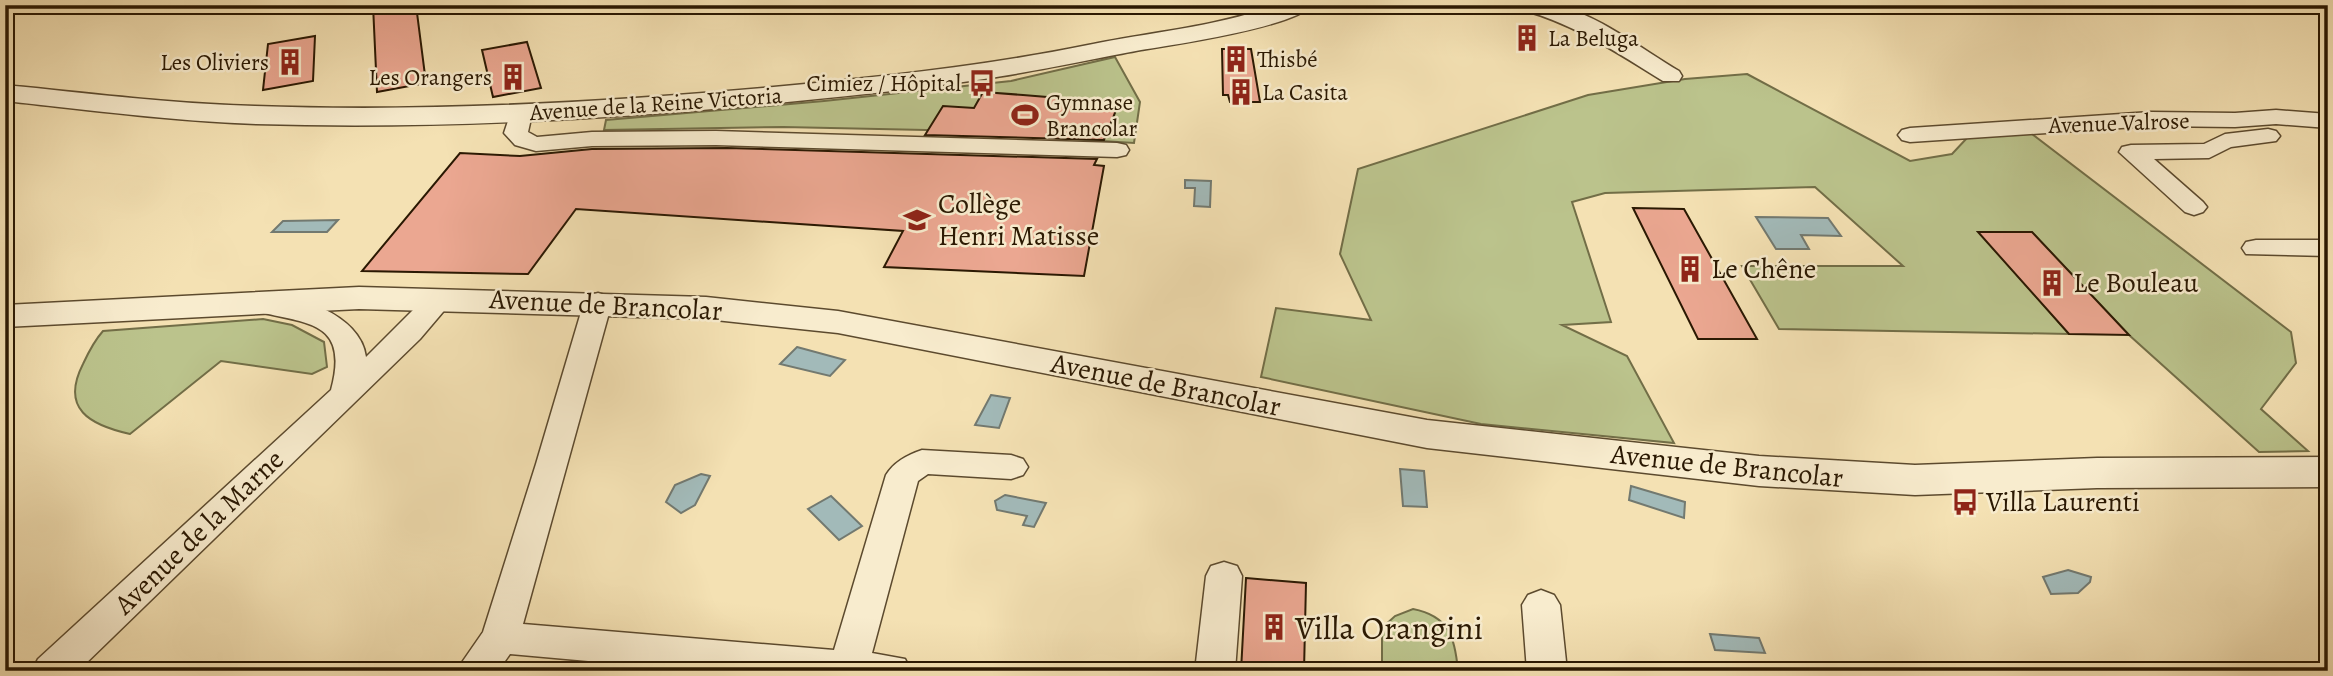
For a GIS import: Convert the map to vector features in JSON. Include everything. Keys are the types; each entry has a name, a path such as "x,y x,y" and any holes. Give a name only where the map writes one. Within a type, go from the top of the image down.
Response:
{"street":[{"name":"Avenue de la Reine Victoria","path":"5,93 253,115 387,118 520,114 667,105 1015,69 1213,30 1268,17 1300,5"},
{"path":"1526,5 1548,8 1579,21 1671,76"},
{"path":"520,114 516,133 523,140 536,144 592,139 716,138 1118,150"},
{"name":"Avenue Valrose","path":"1910,135 2151,119 2235,120 2276,117 2328,121"},
{"path":"2194,207 2131,152 2209,151 2225,141 2328,130"},
{"path":"2256,248 2328,248"},
{"name":"Avenue de Brancolar","path":"5,316 359,298 597,302 706,308 838,322 1427,434 1759,471 1915,480 2097,473 2328,472"},
{"name":"Avenue de la Marne","path":"52,671 410,332 440,299"},
{"path":"476,671 500,638 554,464 597,302"},
{"path":"251,303 301,310 337,326 348,343 352,363 346,391"},
{"path":"849,667 903,475 922,461 1011,467"},
{"path":"1215,671 1224,576"},
{"path":"1541,605 1547,671"},
{"path":"500,638 891,671"}],"green space":[{"path":"1115,57 1140,102 1134,143 926,130 783,127 604,130 606,120 1011,81"},
{"path":"1747,74 1910,161 1952,154 1967,138 2028,131 2291,332 2296,363 2261,409 2308,451 2259,452 2129,335 2032,232 1979,232 2069,334 1779,329 1742,266 1903,266 1815,187 1605,193 1572,202 1611,322 1562,325 1627,356 1674,443 1481,424 1261,377 1276,308 1371,320 1340,254 1358,169 1588,95 1685,79"},
{"path":"263,319 292,325 324,342 327,367 312,374 221,361 130,434 91,420 77,404 77,380 90,350 103,331"},
{"path":"1413,609 1435,617 1448,630 1455,648 1458,671 1382,671 1382,628 1395,616"}],"water":[{"path":"1185,180 1211,181 1210,207 1194,206 1195,188 1185,188"},
{"path":"1756,217 1828,218 1841,236 1801,235 1809,249 1776,249"},
{"path":"338,220 327,232 272,232 283,221"},
{"path":"797,347 845,360 830,376 780,364"},
{"path":"991,395 1010,398 999,428 975,425"},
{"path":"1400,469 1424,471 1427,507 1403,506"},
{"path":"701,474 710,476 695,505 681,513 666,502 675,485"},
{"path":"1631,486 1685,502 1684,518 1629,500"},
{"path":"1005,495 1046,503 1034,527 1023,525 1027,516 997,510 995,501"},
{"path":"831,496 862,526 839,540 808,509"},
{"path":"2068,570 2091,577 2090,582 2078,593 2051,594 2043,577"},
{"path":"1710,634 1759,638 1765,653 1715,650"}],"building":[{"path":"373,5 416,5 426,83 377,92"},
{"name":"Les Oliviers","path":"315,36 313,81 263,90 268,44"},
{"name":"Les Orangers","path":"527,42 541,88 493,97 482,50"},
{"path":"1222,49 1251,49 1260,102 1230,102 1228,95 1223,95"},
{"name":"Gymnase Brancolar","path":"983,92 1119,103 1104,140 925,135 943,106 974,108"},
{"name":"Collège Henri Matisse","path":"727,148 1097,159 1094,165 1104,166 1084,276 884,267 903,231 576,209 528,274 362,271 460,153 520,156 592,149"},
{"name":"Le Chêne","path":"1633,208 1684,209 1757,339 1698,339"},
{"name":"Le Bouleau","path":"1978,232 2032,232 2129,335 2069,334"},
{"name":"Villa Orangini","path":"1246,578 1306,583 1304,671 1241,671"}],"place":[{"name":"La Beluga","path":"1527,38"},
{"name":"Thisbé","path":"1236,59"},
{"name":"Les Oliviers","path":"290,62"},
{"name":"Les Orangers","path":"513,77"},
{"name":"Cimiez / Hôpital","path":"982,83"},
{"name":"La Casita","path":"1241,92"},
{"name":"Gymnase Brancolar","path":"1025,115"},
{"name":"Collège Henri Matisse","path":"917,220"},
{"name":"Le Chêne","path":"1690,269"},
{"name":"Le Bouleau","path":"2052,283"},
{"name":"Villa Laurenti","path":"1965,502"},
{"name":"Villa Orangini","path":"1274,627"}]}
